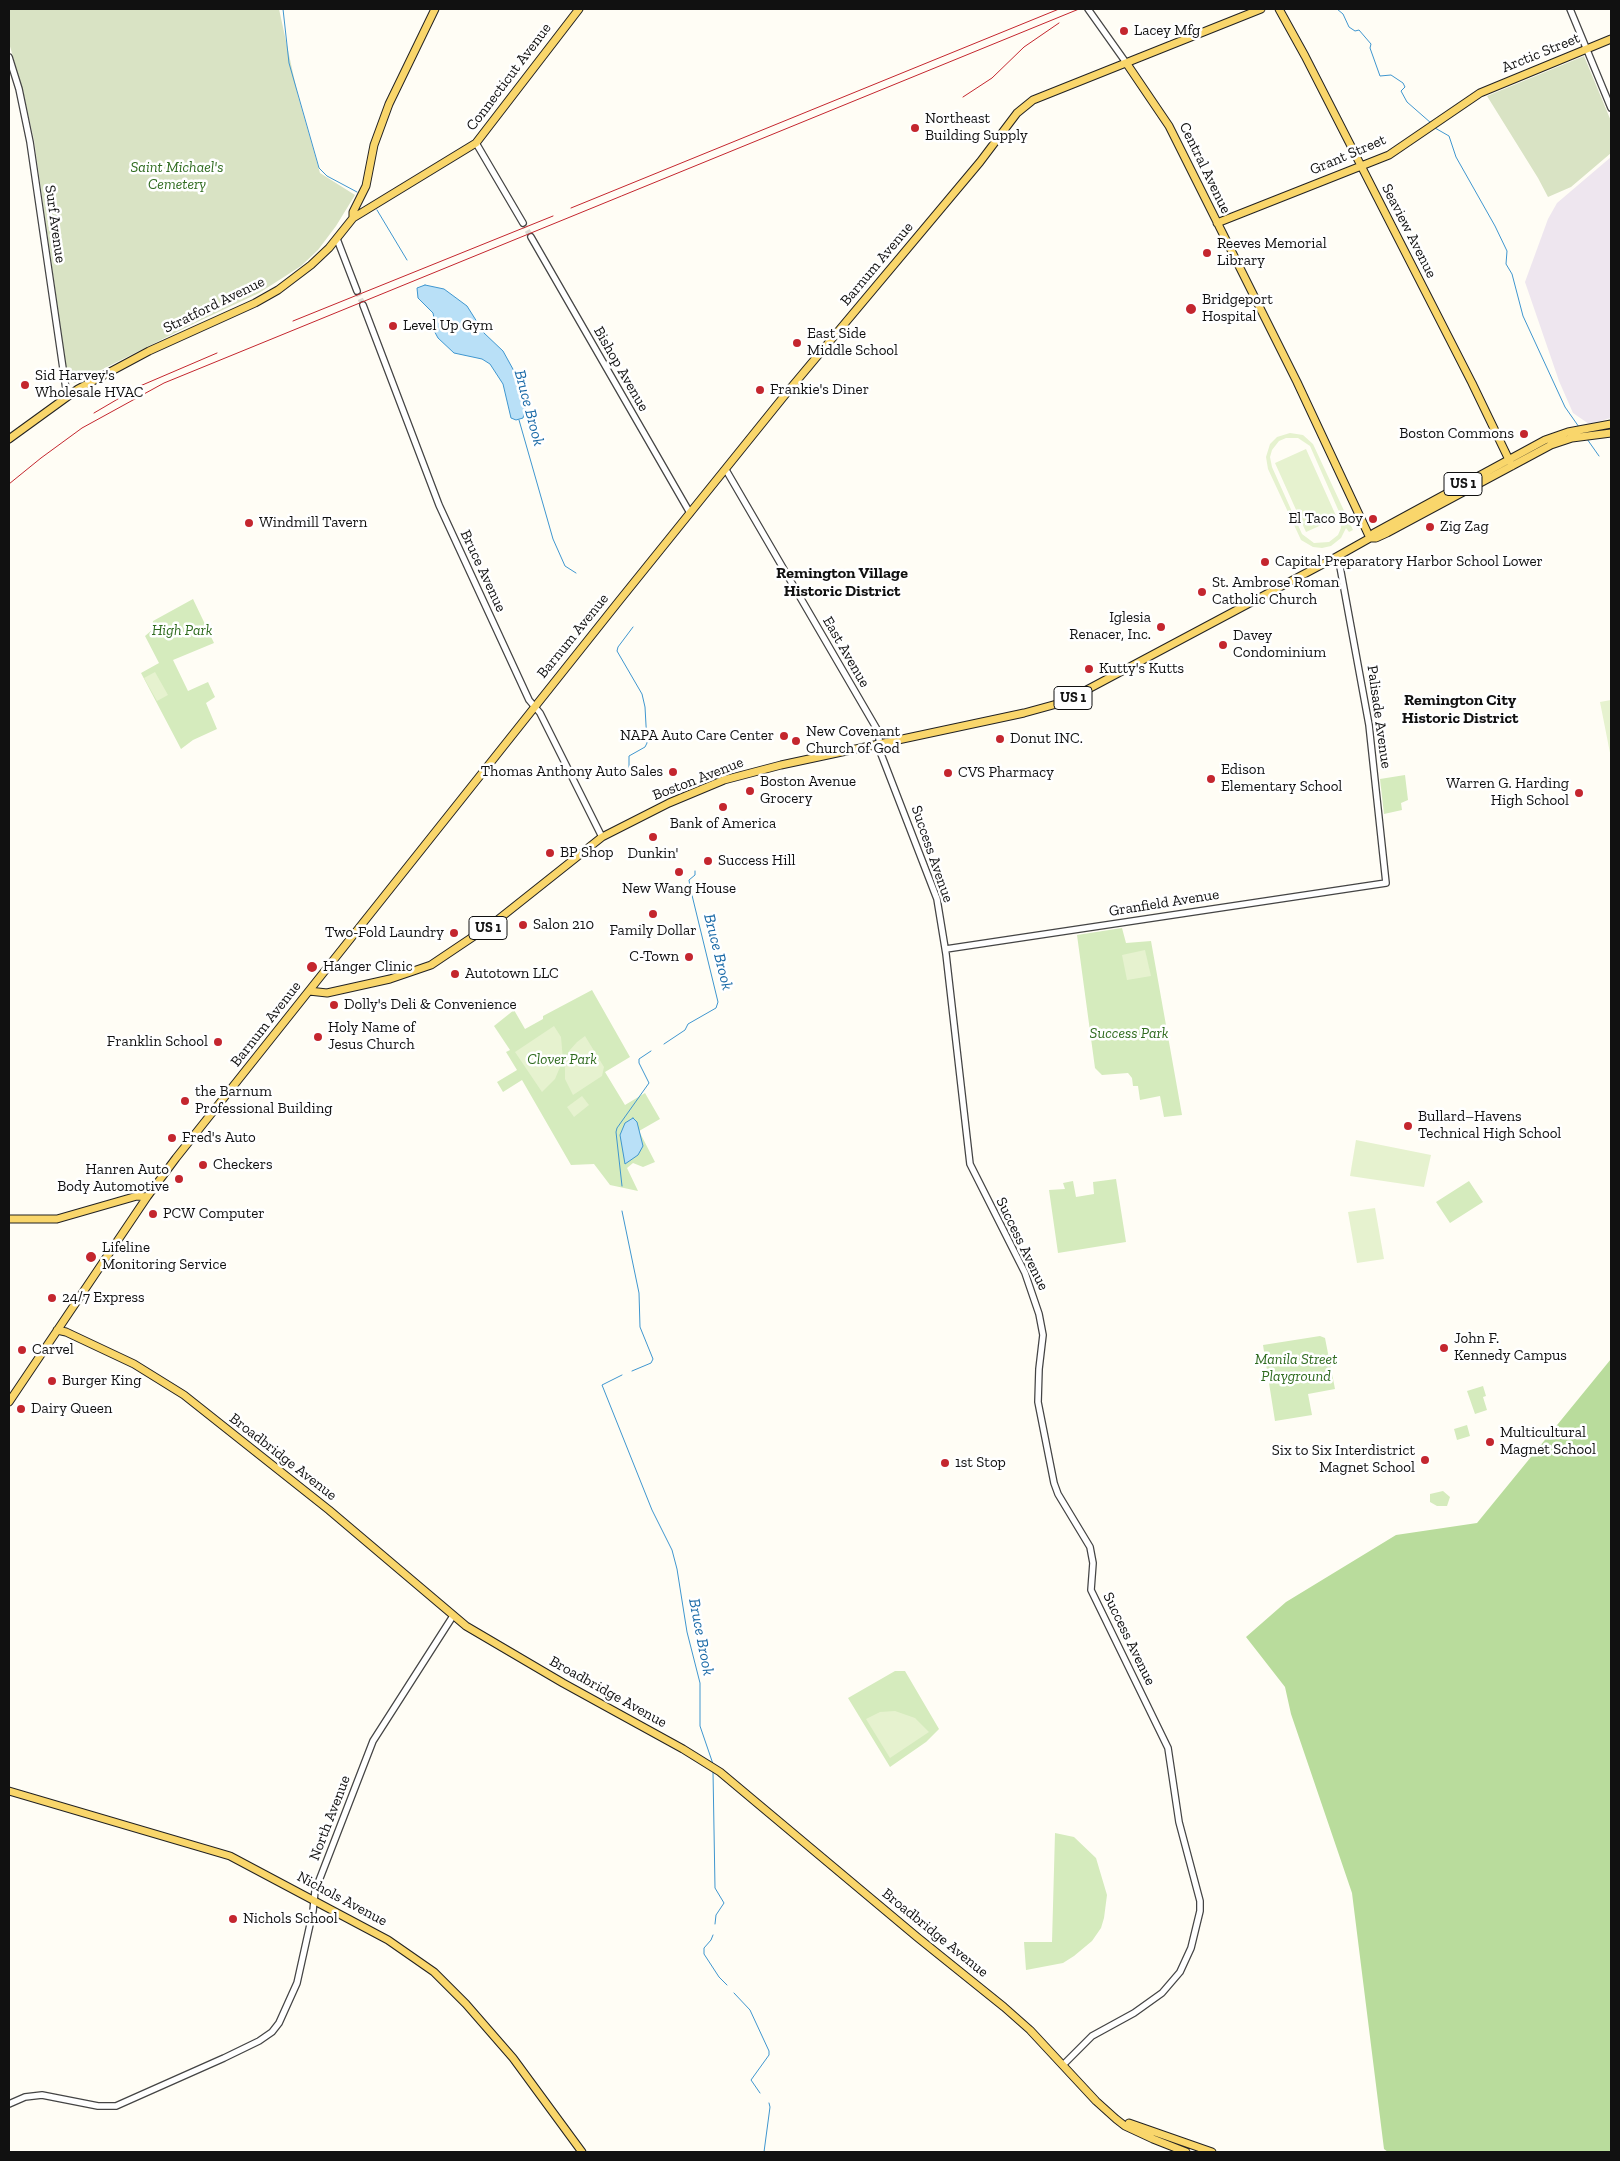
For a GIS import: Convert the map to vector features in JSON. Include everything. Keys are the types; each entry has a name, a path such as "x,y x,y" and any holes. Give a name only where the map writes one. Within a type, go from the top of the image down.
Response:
{"main road":[{"name":"Stratford Avenue","path":"9,439 67,396 115,368 266,297 311,266 337,239 352,218 366,186 374,145 389,104 435,9"},
{"name":"Connecticut Avenue","path":"352,218 476,143 579,9"},
{"name":"Barnum Avenue","path":"9,1402 147,1197 690,513 1022,108 1033,100 1261,9"},
{"name":"Seaview Avenue","path":"1279,9 1306,56 1472,383 1510,463"},
{"name":"Arctic Street","path":"1480,94 1611,39"},
{"name":"Central Avenue","path":"1127,64 1169,126 1297,382 1370,538"},
{"name":"Grant Street","path":"1217,224 1389,155 1480,94"},
{"path":"358,201 368,209"},
{"name":"Boston Avenue","path":"309,991 327,993 390,979 431,965 496,922 602,837 661,807 728,779 781,764 1024,713 1064,702 1370,538 1376,538 1387,533 1510,463 1545,440 1585,432 1611,424"},
{"name":"Boston Avenue","path":"1585,432 1611,433"},
{"path":"9,1219 57,1219 137,1196 147,1197"},
{"name":"Broadbridge Avenue","path":"57,1330 66,1332 134,1364 184,1396 329,1510 453,1616 490,1641 707,1764 735,1783 917,1938 1004,2007 1116,2119 1125,2126 1186,2152"},
{"name":"Nichols Avenue","path":"9,1791 230,1856 388,1940 434,1972 466,2004 513,2058 582,2152"},
{"name":"Broadbridge Avenue","path":"1116,2119 1212,2152"}],"street":[{"name":"Central Avenue","path":"1088,9 1127,64"},
{"path":"1570,9 1611,108"},
{"name":"Surf Avenue","path":"9,57 19,89 30,142 67,396"},
{"path":"476,143 523,223"},
{"name":"Bishop Avenue","path":"531,237 690,513"},
{"path":"337,239 357,291"},
{"name":"Bruce Avenue","path":"363,305 430,487 529,700 535,706 602,837"},
{"name":"East Avenue","path":"726,470 878,731 880,743"},
{"name":"Palisade Avenue","path":"1338,556 1369,725 1386,884"},
{"name":"Success Avenue","path":"880,743 881,754 937,899 946,949 970,1164 1025,1273 1039,1314 1043,1335 1038,1402 1054,1483 1058,1494 1090,1548 1093,1563 1091,1590 1167,1744 1179,1822 1200,1901 1200,1911 1191,1948 1174,1981 1153,2001 1092,2036 1063,2065"},
{"name":"Granfield Avenue","path":"946,949 1386,884"},
{"name":"North Avenue","path":"9,2104 25,2097 42,2095 98,2106 116,2106 267,2036 279,2023 297,1983 313,1912 314,1899 373,1741 453,1616"}],"shaded area":[{"path":"1611,157 1611,418 1589,424 1573,413 1559,381 1525,282 1548,219 1557,203"}],"green space":[{"name":"Saint Michael's Cemetery","path":"9,9 279,9 298,96 320,173 355,195 336,226 318,250 301,266 259,293 75,383 68,380 34,140 23,91 9,43"},
{"path":"1584,56 1611,121 1611,153 1571,187 1548,197 1487,96"},
{"path":"1290,433 1303,435 1313,444 1353,530 1349,532 1346,528 1341,538 1331,546 1313,547 1301,540 1268,469 1266,457 1270,444 1277,437","holes":["1286,438 1298,438 1310,446 1340,514 1341,528 1338,535 1329,542 1314,543 1302,534 1272,467 1270,457 1272,450 1279,441"]},
{"path":"1306,449 1337,518 1306,532 1275,463"},
{"name":"High Park","path":"193,599 214,643 173,660 188,691 208,682 215,697 206,703 217,729 193,740 181,749 141,673 159,663 145,636 152,630 153,621"},
{"path":"155,672 168,695 157,701 144,678"},
{"path":"1611,700 1611,758 1600,702"},
{"path":"1405,775 1408,800 1401,803 1402,810 1384,814 1380,779"},
{"name":"Success Park","path":"1122,928 1126,943 1151,941 1182,1115 1164,1117 1160,1096 1140,1100 1138,1086 1133,1086 1132,1078 1128,1073 1102,1075 1095,1068 1077,935"},
{"path":"1145,950 1151,976 1127,980 1122,955"},
{"name":"Clover Park","path":"592,990 630,1057 605,1072 625,1105 645,1093 660,1119 639,1131 655,1162 643,1167 633,1163 627,1168 638,1191 610,1185 594,1164 571,1165 522,1080 503,1092 497,1082 517,1070 506,1052 510,1050 494,1026 514,1010 525,1029 543,1019 543,1016"},
{"path":"554,1026 561,1037 563,1060 555,1079 542,1092 515,1052"},
{"path":"585,1036 604,1067 602,1076 573,1095 565,1079 565,1063 569,1051"},
{"path":"582,1096 589,1105 574,1117 567,1107"},
{"path":"1356,1140 1431,1155 1424,1187 1350,1176"},
{"path":"1116,1179 1126,1242 1058,1253 1049,1190 1065,1189 1063,1183 1073,1181 1076,1197 1094,1194 1093,1182"},
{"path":"1469,1181 1483,1202 1450,1223 1436,1202"},
{"path":"1375,1208 1384,1259 1357,1263 1348,1212"},
{"name":"Manila Street Playground","path":"1320,1336 1325,1338 1335,1389 1308,1394 1312,1415 1275,1421 1263,1345"},
{"path":"1611,1359 1611,2152 1388,2152 1384,2149 1352,1893 1291,1714 1285,1687 1246,1637 1286,1602 1396,1535 1477,1523"},
{"path":"1483,1386 1486,1396 1483,1397 1487,1410 1475,1414 1467,1391"},
{"path":"1467,1425 1470,1436 1457,1440 1454,1429"},
{"path":"1443,1491 1450,1497 1447,1506 1437,1506 1430,1502 1430,1494"},
{"path":"895,1671 905,1671 939,1729 926,1742 890,1767 848,1698"},
{"path":"895,1711 915,1718 929,1732 890,1758 866,1719 880,1712"},
{"path":"1055,1833 1074,1837 1096,1858 1107,1895 1104,1918 1101,1928 1092,1941 1074,1956 1063,1963 1026,1970 1024,1942 1052,1942"}],"water":[{"path":"425,285 444,289 467,306 484,333 503,351 525,391 527,403 523,418 516,420 511,418 503,384 490,364 482,359 454,353 438,338 431,325 434,318 433,313 418,298 417,288"},
{"path":"633,1118 637,1122 643,1146 638,1155 625,1164 620,1135 625,1123"}],"waterway":[{"name":"Bruce Brook","path":"283,9 289,63 319,168 327,176 357,192"},
{"path":"1337,9 1343,14 1349,27 1355,31 1359,30 1371,44 1370,48 1380,76 1391,75 1403,83 1405,87 1401,91 1407,102 1431,123"},
{"path":"1435,128 1449,136 1456,157 1495,226 1507,251 1506,264 1512,274 1523,316 1565,407 1579,427"},
{"name":"Bruce Brook","path":"377,210 407,260"},
{"name":"Bruce Brook","path":"519,420 553,539 565,566 576,573"},
{"path":"1587,439 1599,456"},
{"name":"Bruce Brook","path":"633,627 617,651 642,694 645,707 647,743 645,747 629,756 629,767 633,776"},
{"name":"Bruce Brook","path":"664,1044 685,1030 688,1024 716,1008 718,1002 690,887 689,880 695,875 695,871"},
{"name":"Bruce Brook","path":"622,1186 616,1132 649,1083 639,1063 639,1059 651,1051"},
{"name":"Bruce Brook","path":"622,1211 639,1293 640,1327 653,1359 651,1363 632,1371"},
{"name":"Bruce Brook","path":"622,1375 602,1385 652,1510 672,1550 687,1632 700,1683 700,1726 713,1764"},
{"name":"Bruce Brook","path":"713,1771 715,1888 724,1903 716,1915 715,1924"},
{"name":"Bruce Brook","path":"713,1935 704,1948 704,1954 719,1977 727,1985"},
{"name":"Bruce Brook","path":"734,1993 750,2010 769,2051 769,2055 751,2080 760,2093"},
{"name":"Bruce Brook","path":"764,2152 769,2103"}],"tunnel":[{"path":"523,223 531,237"},
{"path":"357,291 363,305"}],"railway":[{"path":"571,208 1059,9"},
{"path":"9,484 82,428 164,383 1079,9"},
{"path":"963,97 992,78 1024,47 1059,23"},
{"path":"293,321 553,216"},
{"path":"94,413 140,386 217,353"}],"place":[{"name":"Lacey Mfg","path":"1124,31"},
{"name":"Northeast Building Supply","path":"915,128"},
{"name":"Reeves Memorial Library","path":"1207,253"},
{"name":"Bridgeport Hospital","path":"1191,309"},
{"name":"Level Up Gym","path":"393,326"},
{"name":"East Side Middle School","path":"797,343"},
{"name":"Sid Harvey's Wholesale HVAC","path":"25,385"},
{"name":"Frankie's Diner","path":"760,390"},
{"name":"Boston Commons","path":"1524,434"},
{"name":"El Taco Boy","path":"1373,519"},
{"name":"Windmill Tavern","path":"249,523"},
{"name":"Zig Zag","path":"1430,527"},
{"name":"Capital Preparatory Harbor School Lower","path":"1265,562"},
{"name":"St. Ambrose Roman Catholic Church","path":"1202,592"},
{"name":"Iglesia Renacer, Inc.","path":"1161,627"},
{"name":"Davey Condominium","path":"1223,645"},
{"name":"Kutty's Kutts","path":"1089,669"},
{"name":"NAPA Auto Care Center","path":"784,736"},
{"name":"Donut INC.","path":"1000,739"},
{"name":"New Covenant Church of God","path":"796,741"},
{"name":"Thomas Anthony Auto Sales","path":"673,772"},
{"name":"CVS Pharmacy","path":"948,773"},
{"name":"Edison Elementary School","path":"1211,779"},
{"name":"Boston Avenue Grocery","path":"750,791"},
{"name":"Warren G. Harding High School","path":"1579,793"},
{"name":"Bank of America","path":"723,807"},
{"name":"Dunkin'","path":"653,837"},
{"name":"BP Shop","path":"550,853"},
{"name":"Success Hill","path":"708,861"},
{"name":"New Wang House","path":"679,872"},
{"name":"Family Dollar","path":"653,914"},
{"name":"Salon 210","path":"523,925"},
{"name":"Two-Fold Laundry","path":"454,933"},
{"name":"C-Town","path":"689,957"},
{"name":"Hanger Clinic","path":"312,967"},
{"name":"Autotown LLC","path":"455,974"},
{"name":"Dolly's Deli & Convenience","path":"334,1005"},
{"name":"Holy Name of Jesus Church","path":"318,1037"},
{"name":"Franklin School","path":"218,1042"},
{"name":"the Barnum Professional Building","path":"185,1101"},
{"name":"Bullard–Havens Technical High School","path":"1408,1126"},
{"name":"Fred's Auto","path":"172,1138"},
{"name":"Checkers","path":"203,1165"},
{"name":"Hanren Auto Body Automotive","path":"179,1179"},
{"name":"PCW Computer","path":"153,1214"},
{"name":"Lifeline Monitoring Service","path":"91,1257"},
{"name":"24/7 Express","path":"52,1298"},
{"name":"John F. Kennedy Campus","path":"1444,1348"},
{"name":"Carvel","path":"22,1350"},
{"name":"Burger King","path":"52,1381"},
{"name":"Dairy Queen","path":"21,1409"},
{"name":"Multicultural Magnet School","path":"1490,1442"},
{"name":"Six to Six Interdistrict Magnet School","path":"1425,1460"},
{"name":"1st Stop","path":"945,1463"},
{"name":"Nichols School","path":"233,1919"}],"district":[{"name":"Remington Village Historic District","path":"842,582"},
{"name":"Remington City Historic District","path":"1460,709"}]}
